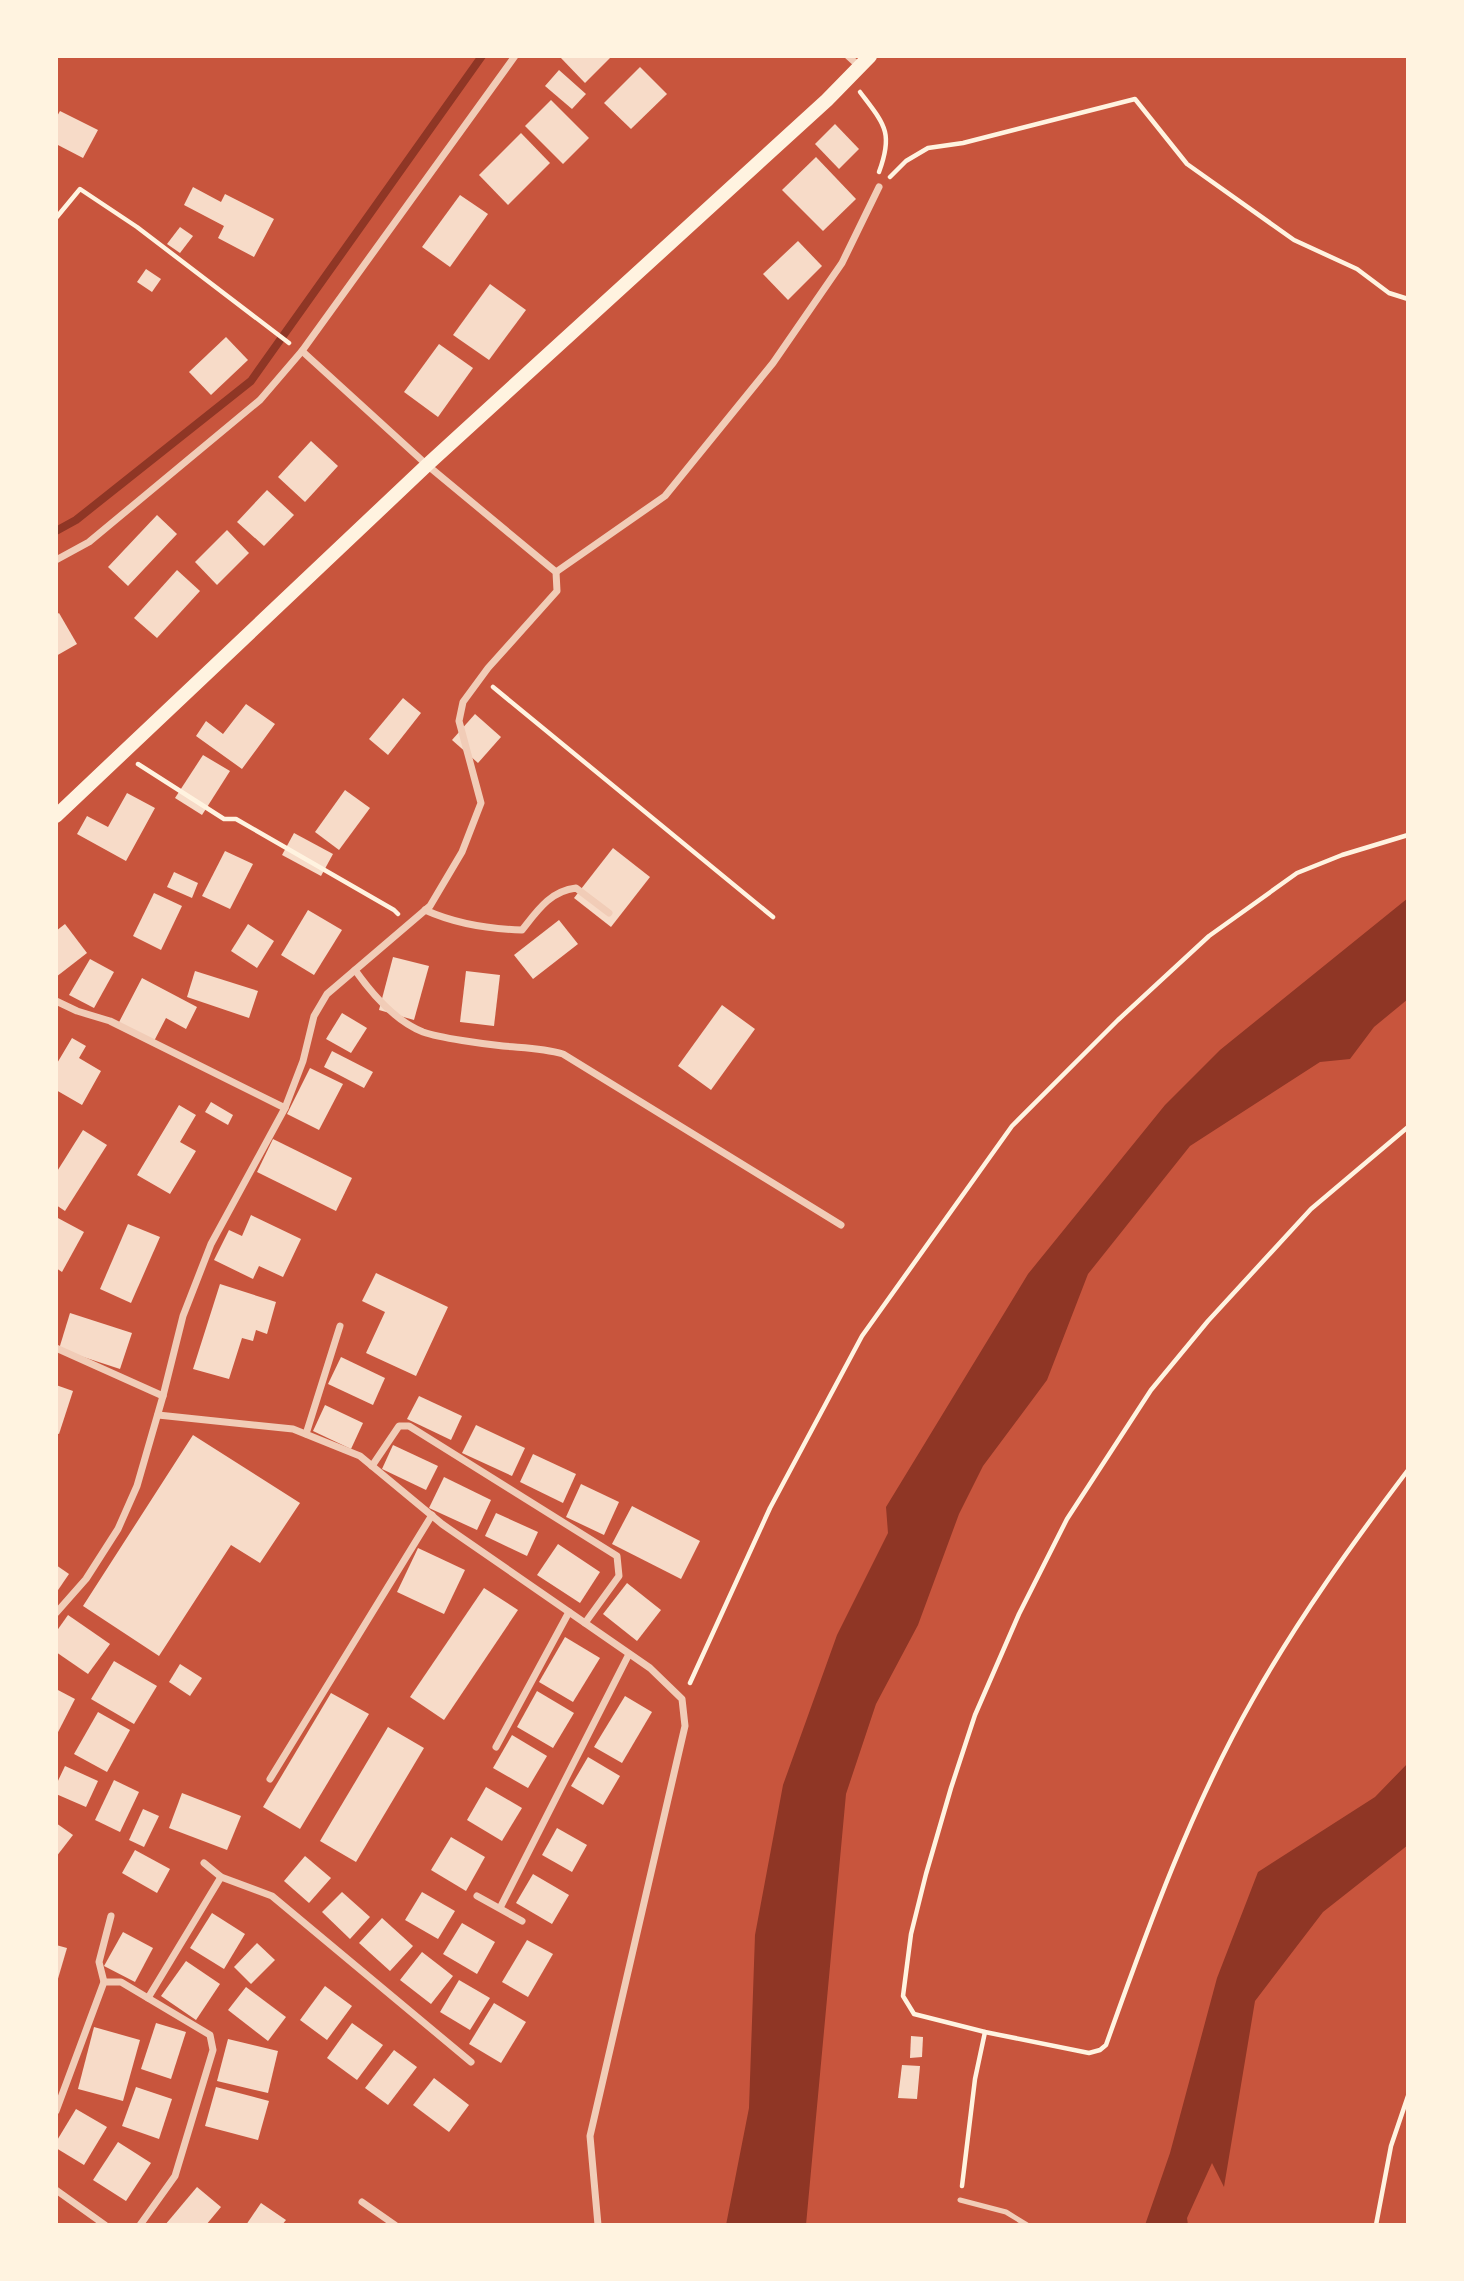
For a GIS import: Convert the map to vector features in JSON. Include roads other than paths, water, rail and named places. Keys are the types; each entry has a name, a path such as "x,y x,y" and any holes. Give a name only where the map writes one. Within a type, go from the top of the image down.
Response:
{"main road":[{"path":"56,816 427,465 817,109 856,64"}],"street":[{"path":"56,560 89,542 260,400 302,351 515,56"},
{"path":"556,572 665,496 773,363 842,263 879,187"},
{"path":"56,1614 86,1579 118,1529 137,1486 183,1316 211,1244 285,1108 303,1061 314,1016 327,994 425,910 462,852 481,803 459,721 463,702 481,677 557,591 556,572 427,465 302,351"},
{"path":"425,910 442,918 492,929 522,930 547,899 565,889 576,888 609,913"},
{"path":"355,971 371,992 409,1025 425,1033 499,1046 547,1049 563,1054 841,1225"},
{"path":"56,1001 110,1021 285,1108"},
{"path":"306,1434 340,1326"},
{"path":"56,1348 163,1396"},
{"path":"158,1415 293,1429 360,1456 432,1516 650,1668 682,1699 685,1726 590,2136 598,2225"},
{"path":"372,1466 399,1426 409,1426 617,1556 620,1576 585,1623"},
{"path":"270,1779 432,1516"},
{"path":"496,1747 569,1612"},
{"path":"500,1908 629,1654"},
{"path":"204,1863 221,1877 272,1896 471,2062"},
{"path":"148,1998 221,1877"},
{"path":"477,1896 522,1921"},
{"path":"56,2111 104,1982 99,1962 111,1916"},
{"path":"104,1982 121,1982 209,2035 213,2050 175,2176 140,2225"},
{"path":"56,2190 105,2225"},
{"path":"362,2202 394,2225"}],"lane":[{"path":"960,2200 1006,2212 1027,2225"}],"waterway":[{"path":"56,531 76,520 251,381 482,56"}]}
